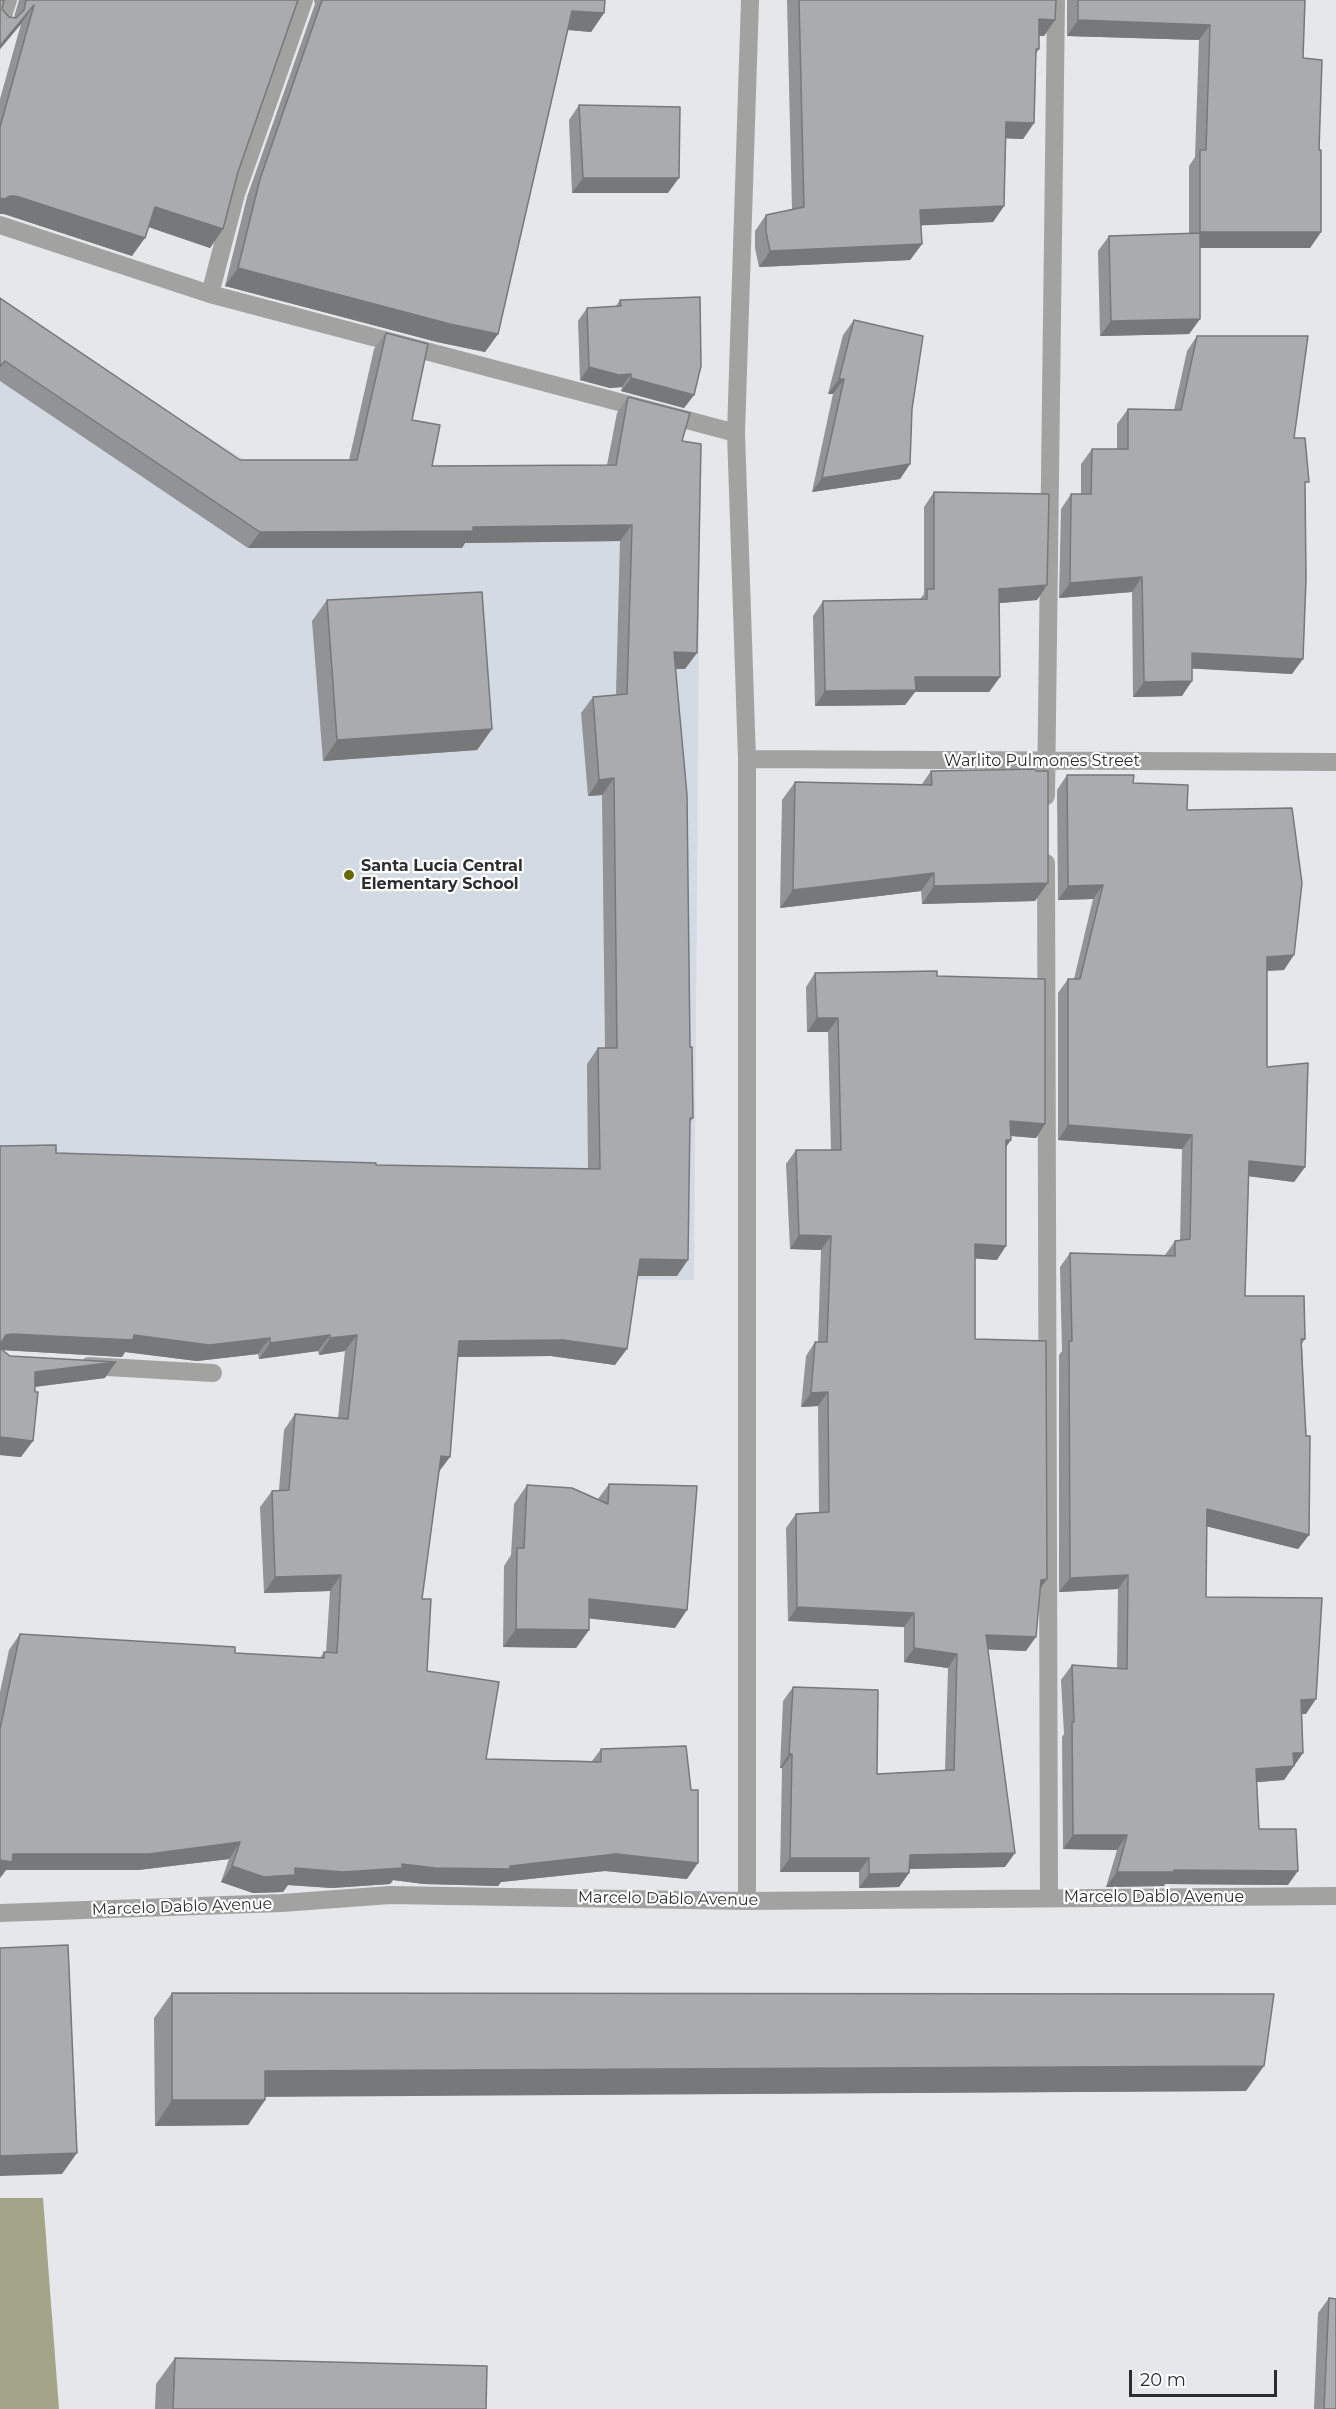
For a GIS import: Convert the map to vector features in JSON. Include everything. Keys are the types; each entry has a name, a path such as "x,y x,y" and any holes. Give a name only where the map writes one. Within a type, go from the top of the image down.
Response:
{"street":[{"path":"0,25 8,0"},
{"path":"210,294 236,194 304,0"},
{"path":"747,1901 747,759 736,433 750,0"},
{"path":"1046,809 1056,0"},
{"path":"0,225 210,294 736,433"},
{"name":"Warlito Pulmones Street","path":"747,759 1336,762"},
{"path":"1046,845 1049,1898"},
{"path":"71,1365 213,1373"},
{"name":"Marcelo Dablo Avenue","path":"0,1913 282,1903 390,1894 747,1901 1336,1896"}],"shaded area":[{"name":"Santa Lucia Central Elementary School","path":"0,308 271,476 700,476 694,1280 0,1273"}],"green space":[{"path":"0,2198 43,2198 59,2409 0,2409"}],"building":[{"path":"0,0 4,0 2,9 9,17 16,18 24,10 26,0 298,0 238,172 223,229 155,207 145,238 16,196 0,198 0,127 34,5 0,46"},
{"path":"322,0 605,0 604,13 572,11 498,334 450,324 238,268 260,179"},
{"path":"799,0 1056,0 1055,20 1039,19 1034,123 1006,122 1004,206 920,210 922,244 770,251 766,232 766,215 804,207"},
{"path":"1078,0 1305,0 1303,58 1322,60 1319,150 1321,150 1321,232 1200,232 1200,150 1206,150 1210,25 1078,20"},
{"path":"579,105 680,107 679,178 583,178"},
{"path":"1200,233 1200,319 1111,321 1109,236"},
{"path":"700,297 701,366 694,395 631,378 631,374 619,375 589,367 587,308 621,306 620,300"},
{"path":"0,298 240,460 357,460 386,333 428,344 412,420 440,425 432,466 616,465 628,397 690,413 682,441 701,444 697,653 674,652 687,795 693,1118 690,1118 688,1260 640,1259 627,1349 563,1340 459,1341 450,1457 441,1456 422,1599 431,1599 427,1671 499,1682 486,1759 601,1762 601,1749 686,1746 691,1790 698,1790 698,1863 616,1854 510,1866 510,1869 435,1868 402,1864 402,1868 343,1872 295,1868 295,1875 264,1877 232,1866 240,1842 149,1854 13,1854 12,1862 0,1860 0,1729 20,1634 235,1647 235,1653 324,1658 324,1652 337,1653 341,1575 275,1577 272,1491 289,1490 295,1414 348,1419 357,1335 330,1338 330,1335 270,1343 270,1338 209,1345 134,1335 133,1340 12,1334 6,1335 0,1344 0,1146 56,1145 56,1153 376,1163 376,1165 600,1169 598,1048 617,1048 614,778 599,780 593,697 627,694 632,525 473,527 473,531 260,532 5,361 0,366"},
{"path":"854,320 923,336 912,409 910,464 822,478 844,379 839,379"},
{"path":"1197,336 1308,336 1294,438 1305,438 1309,482 1305,482 1306,579 1303,659 1192,653 1192,681 1144,682 1142,577 1070,583 1071,494 1091,494 1092,449 1128,449 1128,409 1181,410"},
{"path":"934,492 1049,494 1047,585 999,589 1000,677 915,677 916,690 825,691 823,601 927,599 927,589 934,589"},
{"path":"482,592 492,729 337,740 327,600"},
{"path":"1035,769 1036,771 1048,771 1048,883 934,886 934,873 793,890 795,782 932,785 931,771"},
{"path":"1067,775 1134,775 1133,783 1188,785 1187,810 1292,808 1302,883 1294,955 1267,957 1267,1067 1308,1063 1305,1167 1249,1161 1245,1296 1304,1296 1305,1339 1301,1339 1306,1436 1310,1436 1309,1535 1207,1509 1206,1597 1322,1598 1316,1699 1301,1700 1303,1753 1293,1753 1294,1766 1256,1769 1259,1829 1296,1829 1298,1871 1117,1872 1127,1835 1073,1835 1072,1665 1127,1669 1128,1575 1070,1578 1069,1341 1072,1341 1070,1253 1175,1256 1175,1241 1190,1239 1192,1135 1068,1125 1068,979 1080,979 1103,885 1068,886"},
{"path":"937,971 937,976 1045,979 1045,1124 1010,1121 1011,1140 1006,1140 1006,1246 975,1244 975,1339 1046,1341 1047,1579 1041,1580 1036,1637 986,1635 1015,1853 910,1855 909,1873 869,1874 869,1858 790,1858 792,1754 789,1754 793,1687 878,1690 877,1774 954,1770 957,1654 914,1648 914,1613 797,1607 796,1514 829,1512 828,1392 811,1393 815,1342 827,1342 831,1236 799,1235 796,1150 841,1150 838,1018 817,1018 815,973"},
{"path":"0,1344 1,1349 10,1356 116,1362 35,1372 35,1392 38,1392 33,1441 0,1437"},
{"path":"609,1484 697,1486 687,1610 589,1599 589,1630 516,1629 517,1548 524,1548 527,1485 572,1488 608,1504"},
{"path":"68,1945 77,2153 0,2156 0,1948"},
{"path":"172,1993 1274,1994 1264,2066 265,2071 265,2100 172,2100"},
{"path":"1329,2298 1336,2299 1336,2409 1324,2409"},
{"path":"175,2358 487,2366 486,2409 173,2409"}],"place":[{"name":"Santa Lucia Central Elementary School","path":"349,875"}]}
